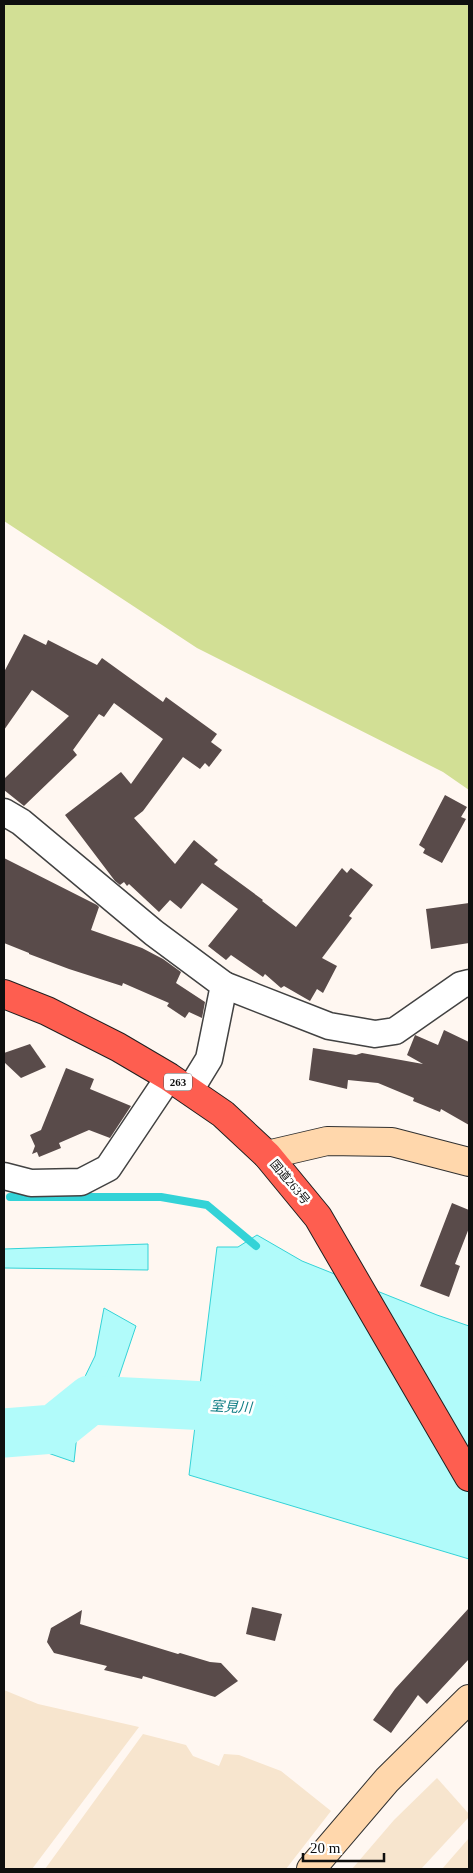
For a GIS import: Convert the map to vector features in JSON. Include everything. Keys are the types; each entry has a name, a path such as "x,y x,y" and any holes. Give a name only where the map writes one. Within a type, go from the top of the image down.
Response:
{"highway":[{"name":"国道263号","path":"4,994 47,1011 118,1047 180,1084 223,1114 267,1155 318,1216 469,1477"}],"street":[{"path":"4,812 21,822 154,933 224,985 329,1026 375,1034 395,1031 462,985 469,983"},
{"path":"4,1176 31,1183 81,1182 108,1168 180,1084 209,1059 224,985"},
{"path":"267,1155 327,1141 392,1142 469,1162"},
{"path":"312,1869 387,1780 469,1699"}],"shaded area":[{"path":"4,1690 38,1704 139,1727 32,1869 4,1869"},
{"path":"143,1734 186,1745 193,1756 219,1766 224,1754 239,1755 281,1771 331,1811 286,1869 45,1869"},
{"path":"437,1778 469,1814 469,1817 421,1869 352,1869 394,1820"},
{"path":"469,1838 469,1869 442,1869"}],"green space":[{"path":"4,4 469,4 469,790 443,772 197,648 4,521"}],"water":[{"path":"257,1235 302,1261 469,1326 469,1559 189,1475 217,1247 238,1247"},
{"path":"148,1244 148,1270 4,1268 4,1249"},
{"path":"104,1308 136,1326 105,1418 78,1425 74,1462 4,1439 4,1413 52,1409 76,1395 95,1356"}],"building":[{"path":"24,634 46,645 48,640 97,665 102,658 163,702 166,697 217,734 211,742 222,750 209,767 205,763 200,769 183,757 143,811 134,818 175,864 194,840 218,860 214,864 296,927 342,868 347,873 351,868 373,885 349,916 352,918 322,958 337,966 323,993 317,989 310,1001 284,986 281,988 265,974 263,977 231,955 226,960 208,946 238,909 202,883 181,909 170,900 159,912 129,884 127,886 124,882 120,885 115,881 65,815 121,772 131,784 163,739 114,703 104,717 99,714 73,750 77,755 24,806 4,790 4,779 69,716 32,690 4,730 4,672"},
{"path":"445,795 467,807 461,817 466,819 442,863 423,853 425,849 419,845"},
{"path":"4,858 97,905 99,907 91,930 142,948 163,959 181,972 176,983 205,1002 202,1018 189,1012 185,1018 167,1006 169,1003 123,983 122,986 69,969 4,943"},
{"path":"469,903 469,943 431,949 426,909"},
{"path":"444,1030 469,1042 469,1125 441,1109 440,1112 413,1101 414,1098 378,1083 348,1080 347,1089 309,1080 313,1048 356,1055 362,1053 423,1064 407,1055 415,1035 438,1045"},
{"path":"30,1044 46,1067 21,1078 4,1062 4,1053"},
{"path":"66,1068 94,1079 90,1089 131,1106 110,1138 89,1130 59,1143 61,1148 39,1157 37,1152 32,1154 35,1146 30,1135 41,1130"},
{"path":"452,1203 469,1210 469,1228 455,1264 460,1266 449,1297 420,1286"},
{"path":"252,1607 282,1614 275,1641 246,1634"},
{"path":"469,1608 469,1659 427,1704 418,1695 391,1733 373,1720 395,1689"},
{"path":"82,1610 80,1624 178,1654 221,1663 238,1681 215,1697 143,1676 142,1679 104,1670 107,1666 54,1653 47,1642 51,1628"}],"waterway":[{"path":"10,1197 161,1197 207,1205 256,1246"},
{"name":"室見川","path":"4,1433 54,1429 90,1400 265,1409"}]}
